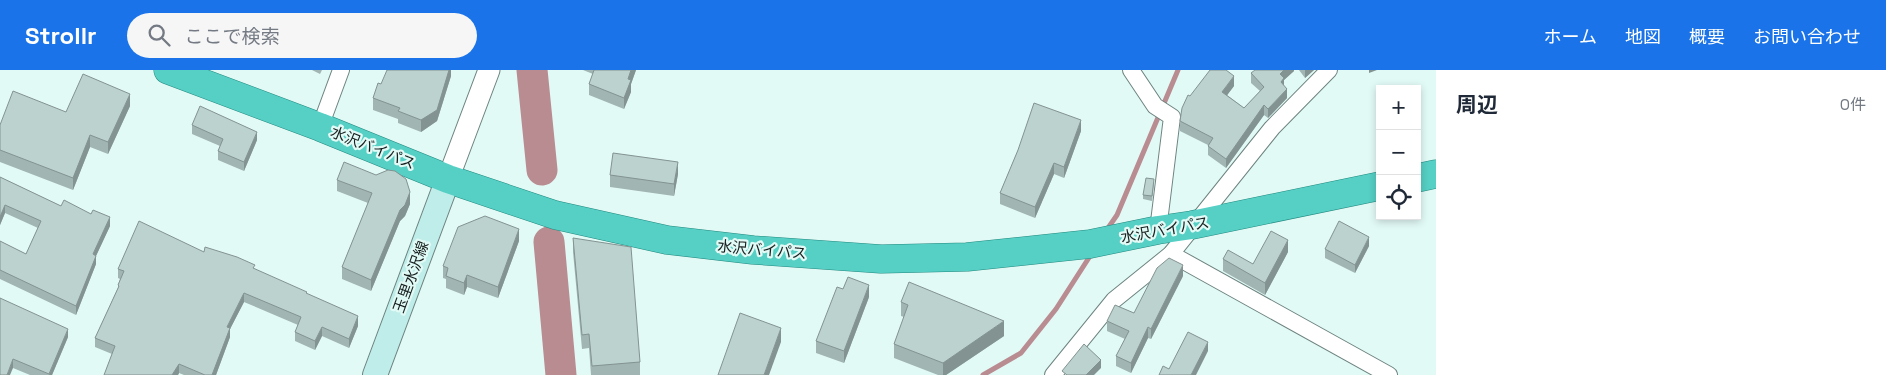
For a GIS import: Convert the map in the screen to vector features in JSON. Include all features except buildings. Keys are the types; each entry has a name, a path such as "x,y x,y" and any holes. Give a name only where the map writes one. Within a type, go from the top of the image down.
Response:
{"highway":[{"name":"水沢バイパス","path":"168,70 320,127 448,179 555,216 667,240 753,250 881,259 967,257 1090,244 1376,187"},
{"path":"1421,177 1436,174"}],"main road":[{"name":"玉里水沢線","path":"375,375 448,179"}],"street":[{"path":"320,127 341,70"},
{"path":"448,179 488,70"},
{"path":"1131,70 1155,106 1172,117 1158,230"},
{"path":"1053,375 1114,300 1171,254 1192,225 1272,128 1329,70"},
{"path":"1171,254 1389,375"}],"waterway":[{"path":"532,70 542,170"},
{"path":"1106,231 1117,215 1178,70"},
{"path":"549,242 561,375"},
{"path":"983,375 1021,353 1056,309 1092,253"}]}
